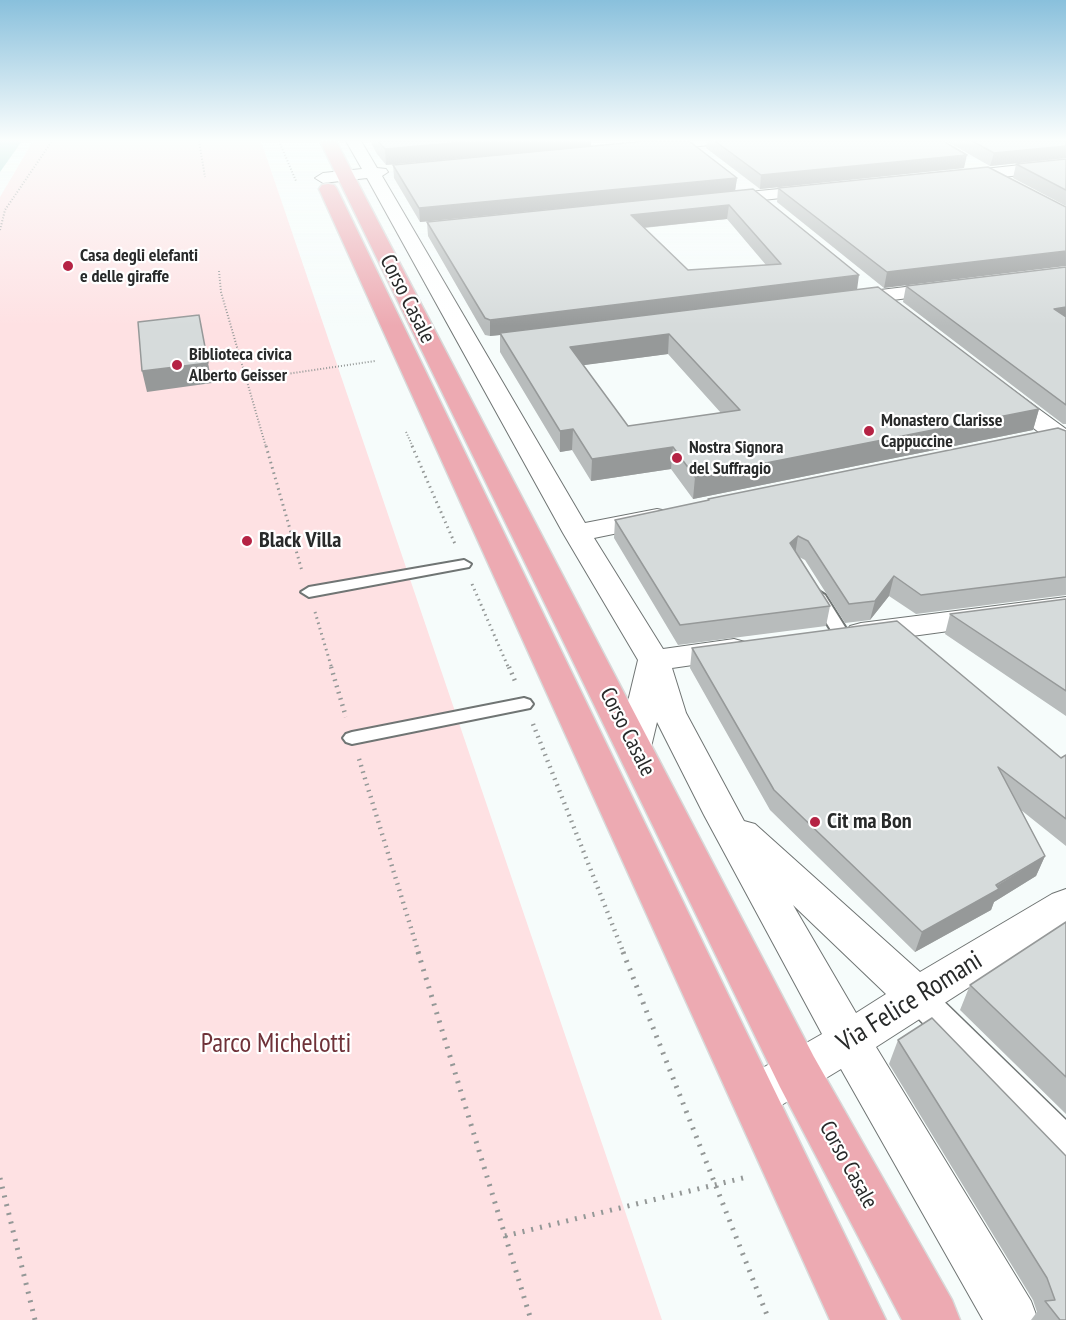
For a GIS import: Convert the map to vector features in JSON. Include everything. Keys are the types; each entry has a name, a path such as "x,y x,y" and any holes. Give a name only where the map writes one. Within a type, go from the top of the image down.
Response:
{"main road":[{"name":"Corso Casale","path":"344,203 858,1320"},
{"name":"Corso Casale","path":"346,203 634,747 798,1072 932,1320"}],"street":[{"name":"Corso Casale","path":"372,203 414,230 481,346 577,533 654,660 671,718 722,815 849,1041 1012,1320"},
{"path":"764,203 774,211"},
{"path":"862,282 898,310"},
{"path":"832,302 961,286"},
{"path":"991,384 1064,441"},
{"path":"1022,442 1064,441"},
{"path":"577,533 676,513"},
{"path":"807,640 1066,606"},
{"path":"634,747 654,660 762,646"},
{"name":"Corso Casale","path":"722,815 917,996"},
{"name":"Via Felice Romani","path":"754,1097 849,1041 917,996 1066,905"},
{"path":"917,996 1066,1144"}],"lane":[{"path":"309,592 464,564"},
{"path":"808,580 842,635"},
{"path":"352,738 524,704"}],"path":[{"path":"0,230 5,210 10,203"},
{"path":"370,351 380,372"},
{"path":"246,380 375,361"},
{"path":"403,425 524,704 769,1320"},
{"path":"0,1178 35,1320"},
{"path":"531,1320 505,1236 716,1186"}],"green space":[{"name":"Parco Michelotti","path":"0,203 282,203 662,1320 0,1320"}],"building":[{"path":"416,203 476,203 419,208"},
{"path":"619,203 770,203 859,275 490,320 485,318 427,222","holes":["729,205 781,264 688,270 631,215"]},
{"path":"797,203 1057,203 1066,207 1066,251 887,272"},
{"path":"1066,267 1066,307 1054,309 1066,317 1066,405 906,286"},
{"path":"878,287 1039,409 695,477 673,447 592,459 573,429 560,431 500,333","holes":["669,334 740,410 628,426 570,347"]},
{"path":"199,315 208,363 142,371 138,322"},
{"path":"1058,428 1066,431 1066,577 921,595 894,576 875,601 849,604 808,541 798,536 790,543 830,606 680,625 615,520 708,499"},
{"path":"1066,599 1066,691 950,614"},
{"path":"897,621 1061,758 1066,755 1066,819 998,767 1045,856 996,885 999,889 922,932 774,790 692,648"},
{"path":"1066,922 1066,1077 970,985"},
{"path":"932,1018 1066,1156 1066,1320 1060,1320 1045,1301 1055,1300 1047,1278 898,1040"}],"place":[{"name":"Casa degli elefanti e delle giraffe","path":"68,266"},
{"name":"Biblioteca civica Alberto Geisser","path":"177,365"},
{"name":"Monastero Clarisse Cappuccine","path":"869,431"},
{"name":"Nostra Signora del Suffragio","path":"677,458"},
{"name":"Black Villa","path":"247,541"},
{"name":"Cit ma Bon","path":"815,822"}]}
